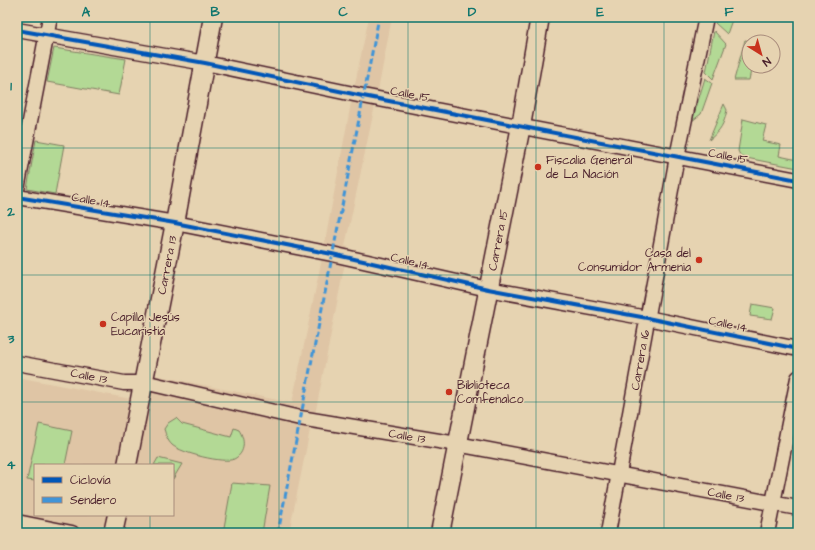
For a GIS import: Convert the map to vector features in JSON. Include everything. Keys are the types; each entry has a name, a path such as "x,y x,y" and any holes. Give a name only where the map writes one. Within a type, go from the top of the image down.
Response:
{"street":[{"path":"17,188 45,36 50,17"},
{"name":"Carrera 13","path":"127,464 175,223 213,17"},
{"name":"Carrera 15","path":"440,533 521,126 540,17"},
{"name":"Carrera 16","path":"608,533 677,157 706,17"},
{"name":"Calle 15","path":"17,30 205,63 363,96 798,180"},
{"path":"681,140 695,154 709,163"},
{"name":"Calle 14","path":"17,198 175,223 332,254 488,289 647,318 798,349"},
{"name":"Calle 13","path":"17,363 124,383 143,382 300,418 457,444 798,508"},
{"path":"767,533 798,378"},
{"path":"113,533 117,516"},
{"path":"17,522 72,533"}],"shaded area":[{"path":"369,17 392,17 345,246 348,247 312,430 310,430 289,533 96,533 96,531 17,516 17,377 131,399 136,373 159,376 292,403"}],"green space":[{"path":"720,17 733,17 727,34 715,23"},
{"path":"714,31 726,44 713,79 706,72"},
{"path":"54,48 126,59 119,95 47,82"},
{"path":"741,55 741,74 750,74 749,80 734,80"},
{"path":"705,78 712,83 701,114 692,121"},
{"path":"724,104 727,110 725,119 719,130 709,140"},
{"path":"743,119 766,125 762,141 781,145 779,156 798,160 798,168 741,157 738,151"},
{"path":"36,140 64,145 55,194 27,189"},
{"path":"752,304 775,308 772,319 750,316"},
{"path":"176,418 182,424 231,437 234,428 239,430 243,442 241,453 234,459 221,460 203,457 177,448 169,441 164,429 168,423"},
{"path":"39,424 72,431 65,464 34,464 34,481 27,480"},
{"path":"158,458 182,464 174,477 174,464 155,464"},
{"path":"232,483 270,486 262,533 223,533"}],"marked path":[{"path":"278,533 379,17"}],"cycle path":[{"path":"17,30 205,63 363,96 798,180"},
{"path":"17,197 175,223 332,254 488,289 647,318 798,349"}],"place":[{"name":"Fiscalia General de La Nación","path":"538,167"},
{"name":"Casa del Consumidor Armenia","path":"699,260"},
{"name":"Capilla Jesús Eucaristía","path":"103,324"},
{"name":"Biblioteca Comfenalco","path":"449,392"}]}
